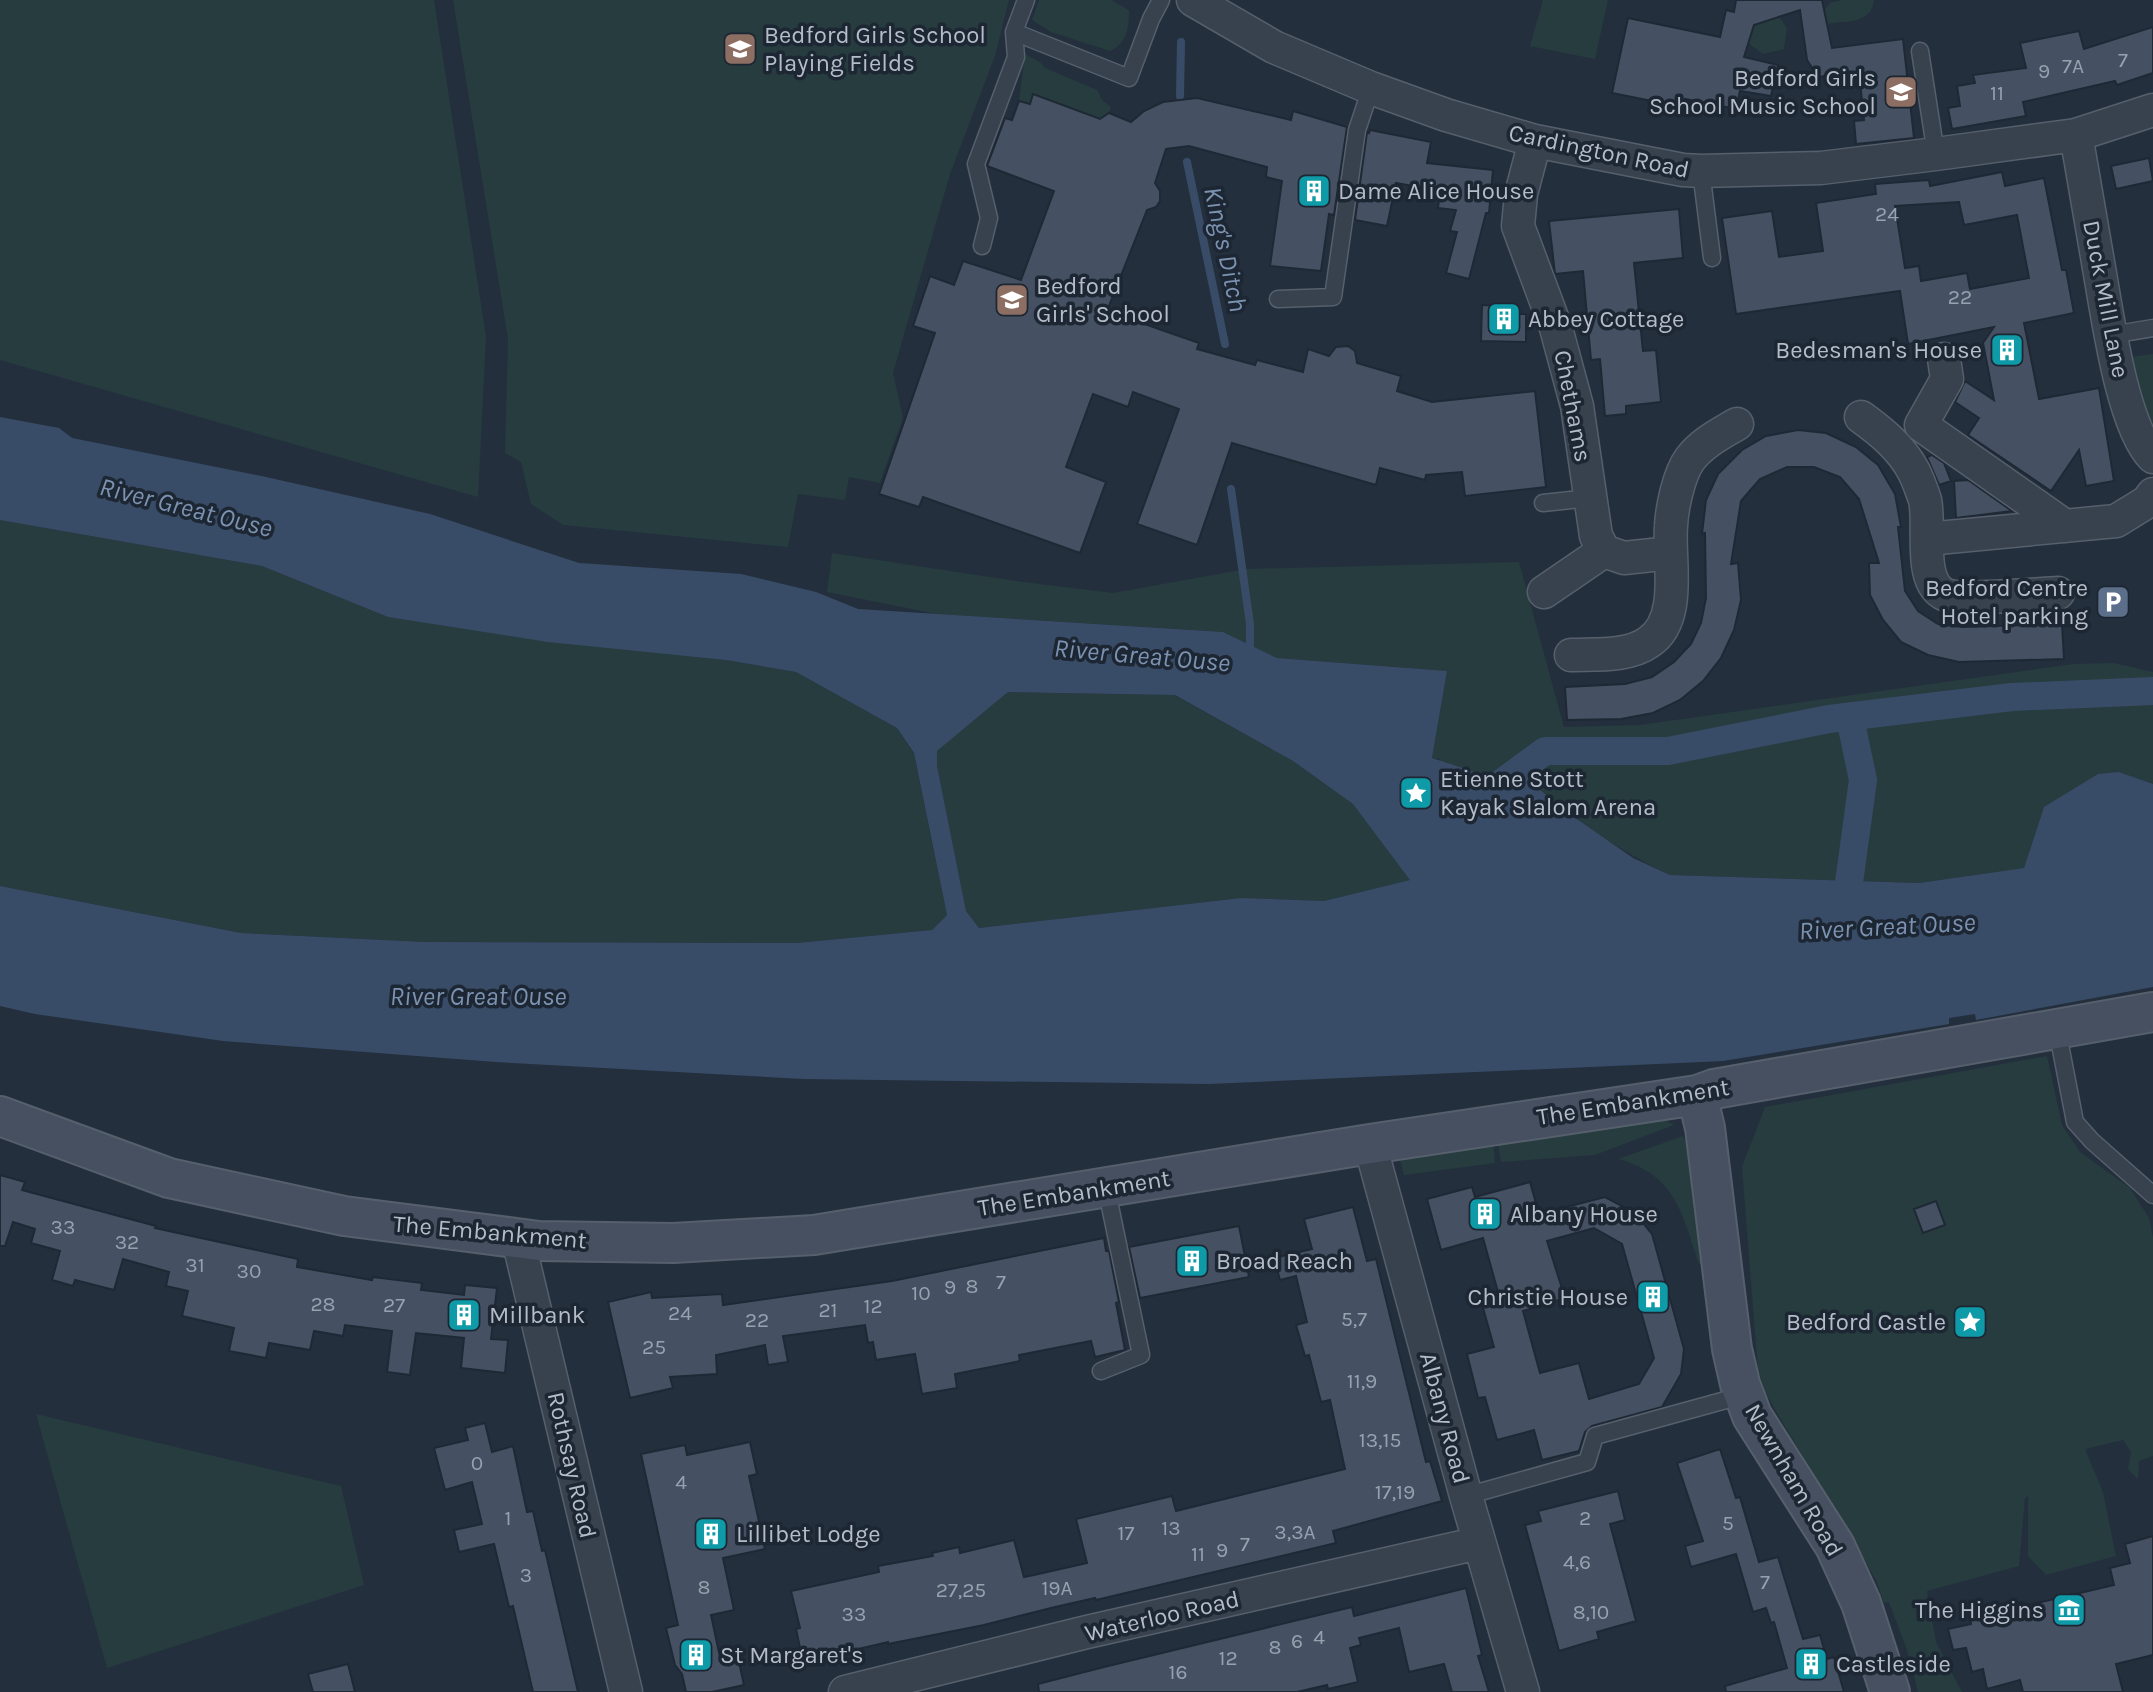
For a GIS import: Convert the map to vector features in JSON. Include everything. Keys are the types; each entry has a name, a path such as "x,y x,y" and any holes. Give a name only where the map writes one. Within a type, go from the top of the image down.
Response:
{"street":[{"name":"Cardington Road","path":"1203,3 1274,47 1371,88 1446,115 1535,141 1701,171 1821,168 1936,154 2076,135 2153,110"},
{"name":"Duck Mill Lane","path":"2076,135 2111,335 2128,407 2147,451 2153,457"},
{"name":"Chethams","path":"1535,141 1521,194 1518,226 1556,328 1577,406 1596,536 1604,551"},
{"path":"1944,359 1947,379 1921,425 2065,526"},
{"path":"1861,417 1899,449 1914,471 1925,501 1929,578 1937,590 1948,596 2058,593"},
{"path":"1571,655 1629,651 1651,642 1666,621 1672,590 1671,525 1676,496 1689,460 1708,441 1737,424"},
{"path":"1927,539 2116,521 2147,502 2153,494"},
{"path":"1544,592 1604,551 1624,558 1671,553"},
{"name":"The Embankment","path":"0,1116 169,1178 344,1216 518,1239 673,1243 814,1235 1370,1144 1697,1095 1714,1089 2153,1012"},
{"name":"Newnham Road","path":"1697,1095 1705,1128 1732,1349 1744,1395 1752,1416 1835,1546 1861,1603 1890,1692"},
{"name":"Albany Road","path":"1370,1144 1522,1692"},
{"name":"Rothsay Road","path":"518,1239 626,1692"},
{"name":"Waterloo Road","path":"845,1692 1087,1632 1479,1543"}],"lane":[{"path":"982,246 989,218 976,164 1016,57 1014,32 1026,0"},
{"path":"1014,32 1129,78 1161,0"},
{"path":"1920,51 1936,154"},
{"path":"1278,299 1333,297 1357,130 1371,88"},
{"path":"1701,171 1712,258"},
{"path":"2111,335 2153,328"},
{"path":"1543,503 1590,498"},
{"path":"2057,1027 2076,1122 2092,1141 2153,1195"},
{"path":"1101,1371 1141,1355 1106,1187"},
{"path":"1466,1496 1587,1462 1595,1436 1744,1395"}],"green space":[{"path":"0,0 434,0 486,337 478,497 0,360"},
{"path":"453,0 1009,0 995,56 950,174 893,373 903,418 880,483 849,477 845,500 798,494 788,547 563,525 531,504 521,462 505,453 508,339"},
{"path":"1039,0 1111,0 1129,10 1126,34 1120,44 1110,51 1051,32 1032,20"},
{"path":"1543,0 1608,0 1595,59 1530,46"},
{"path":"1842,0 1874,0 1872,8 1863,17 1827,24 1824,10 1830,3"},
{"path":"1779,17 1787,28 1784,49 1763,54 1748,43 1754,25"},
{"path":"1025,54 1045,68 1097,90 1102,100 1111,107 1109,113 1100,119 1033,94 1030,104 1019,101"},
{"path":"2153,354 2153,433 2145,417 2130,357"},
{"path":"0,520 262,566 388,617 726,660 796,672 897,728 914,754 947,915 932,930 797,943 425,942 241,933 0,886"},
{"path":"832,553 1113,593 1246,569 1519,562 1564,727 1640,725 2073,664 2114,663 2153,672 2153,784 2119,772 2044,807 2024,868 1919,883 1670,875 1633,856 1598,833 1531,782 1411,880 1324,901 1241,898 979,928 966,911 937,766 937,751 1008,692 1174,695 1293,761 1353,804 1382,840 1440,759 1432,758 1447,671 1277,658 1223,632 937,614 827,592"},
{"path":"2047,1056 2062,1125 2080,1152 2130,1188 2149,1218 2153,1237 2153,1456 2139,1461 2138,1479 2128,1469 2131,1452 2123,1440 2085,1449 2103,1492 2116,1556 2046,1575 2028,1556 2028,1496 2025,1498 2019,1566 1927,1591 1936,1642 1962,1692 1918,1692 1907,1650 1889,1602 1884,1603 1876,1580 1766,1394 1758,1371 1742,1167 1765,1107"},
{"path":"1650,1117 1674,1125 1595,1155 1501,1162 1497,1138"},
{"path":"1683,1136 1689,1150 1706,1264 1699,1264 1681,1213 1665,1186 1653,1175 1618,1159"},
{"path":"1493,1139 1495,1163 1404,1175 1400,1160 1407,1151"},
{"path":"36,1414 341,1486 364,1585 107,1668"}],"water":[{"name":"River Great Ouse","path":"0,417 59,428 72,438 266,477 430,514 579,563 741,574 816,592 858,609 1223,632 1277,658 1447,671 1432,758 1484,775 1531,782 1564,810 1633,858 1670,875 1919,883 2024,868 2044,807 2098,774 2119,772 2153,784 2153,987 1976,1020 1975,1014 1949,1018 1949,1024 1723,1061 1209,1084 804,1079 496,1062 223,1041 35,1014 0,1006 0,886 241,933 425,942 797,943 932,930 947,915 914,753 897,728 796,672 726,660 548,642 388,617 262,566 0,520","holes":["1008,692 1175,695 1293,761 1353,804 1410,880 1324,901 1241,898 979,928 966,911 937,766 937,751"]}],"building":[{"path":"1736,0 1822,0 1832,48 1903,39 1914,138 1856,144 1854,121 1864,120 1859,72 1818,77 1807,60 1800,10 1754,25 1744,57 1778,65 1771,96 1740,91 1736,109 1685,99 1682,107 1612,93 1628,18 1720,37 1726,10 1734,12"},
{"path":"2153,27 2153,73 2117,85 2115,81 2023,102 2026,116 1952,129 1948,108 1960,106 1957,86 1975,83 1973,75 2026,68 2020,43 2079,31 2084,49"},
{"path":"1033,94 1100,119 1109,113 1131,122 1144,111 1163,102 1197,98 1291,120 1293,111 1347,127 1334,215 1329,214 1321,271 1270,266 1282,181 1266,177 1267,167 1189,146 1166,149 1155,183 1160,191 1160,201 1156,207 1147,210 1107,311 1199,343 1197,349 1255,365 1257,360 1303,372 1308,349 1329,356 1336,347 1348,346 1355,351 1357,363 1401,376 1397,391 1432,402 1535,391 1546,487 1465,496 1462,472 1426,475 1425,480 1380,468 1376,485 1232,443 1197,545 1137,524 1179,409 1133,392 1128,407 1093,394 1066,467 1106,482 1080,553 923,497 919,507 879,494 935,333 913,326 930,276 954,285 963,261 1021,280 1054,191 987,166 1005,118 1012,120 1019,101 1030,104"},
{"path":"1370,130 1431,142 1427,163 1493,170 1489,213 1486,213 1469,279 1446,273 1457,232 1450,231 1456,210 1438,208 1440,191 1396,183 1387,226 1355,220 1367,132"},
{"path":"2149,158 2153,181 2116,189 2111,166"},
{"path":"2002,172 2005,186 2044,178 2062,270 2066,270 2074,313 2024,323 2039,399 2099,388 2114,481 2086,486 2079,450 2051,491 1968,435 1979,418 1955,402 1965,381 1994,400 1983,343 1994,327 1908,344 1900,291 1736,314 1722,218 1772,211 1779,257 1823,251 1816,203 1876,194 1875,184 1929,180 1930,186","holes":["1959,202 1964,225 2017,215 2029,278 1970,289 1967,273 1921,281 1919,266 1905,268 1895,206"]},
{"path":"1679,209 1683,258 1634,263 1643,351 1656,350 1661,402 1626,406 1626,414 1605,416 1600,359 1591,360 1583,271 1555,274 1549,221"},
{"name":"Abbey Cottage","path":"1482,305 1503,306 1503,314 1526,314 1526,342 1481,341"},
{"path":"1798,430 1826,433 1856,447 1878,465 1895,494 1901,527 1898,527 1905,591 1918,611 1938,624 1962,627 2062,624 2064,659 1959,662 1928,655 1901,642 1883,620 1870,595 1869,563 1879,563 1859,499 1840,477 1814,467 1787,467 1760,479 1741,501 1731,564 1738,563 1741,600 1734,630 1721,658 1703,681 1680,700 1653,713 1621,719 1567,720 1565,687 1625,684 1652,677 1674,662 1691,644 1701,623 1706,598 1705,533 1702,534 1706,500 1718,474 1742,450 1766,436"},
{"path":"1932,455 1944,463 1951,481 1939,485 1927,457"},
{"path":"1968,480 2012,511 1956,518 1954,481"},
{"path":"0,1175 25,1182 22,1190 156,1226 155,1228 298,1259 297,1267 372,1280 373,1277 422,1283 421,1290 464,1295 465,1285 497,1288 491,1339 508,1340 505,1373 461,1368 464,1338 416,1333 410,1375 387,1372 392,1331 345,1325 343,1336 314,1331 310,1350 269,1343 266,1358 229,1351 234,1328 182,1316 188,1291 166,1286 169,1272 123,1259 114,1290 75,1280 73,1286 52,1280 60,1251 31,1243 35,1229 13,1222 5,1246 0,1246"},
{"path":"1530,1182 1539,1214 1605,1197 1635,1213 1652,1234 1684,1349 1681,1374 1662,1407 1592,1426 1585,1432 1579,1451 1542,1460 1534,1430 1497,1440 1485,1397 1478,1398 1467,1354 1494,1347 1480,1297 1498,1292 1483,1238 1441,1250 1427,1199 1472,1187 1475,1197","holes":["1594,1228 1622,1244 1654,1358 1639,1384 1589,1399 1579,1363 1540,1373 1523,1311 1565,1298 1547,1241"]},
{"path":"1936,1201 1945,1225 1923,1233 1914,1209"},
{"path":"1353,1207 1367,1261 1376,1259 1426,1462 1430,1461 1442,1501 1333,1531 1336,1543 1096,1600 1095,1598 984,1625 888,1642 803,1662 796,1629 800,1628 791,1591 879,1572 878,1566 933,1556 932,1553 959,1547 960,1553 1014,1540 1024,1577 1034,1575 1087,1563 1076,1519 1172,1496 1176,1511 1345,1469 1330,1400 1321,1402 1309,1355 1305,1356 1296,1325 1307,1322 1296,1276 1280,1280 1274,1258 1312,1249 1304,1219"},
{"name":"Broad Reach","path":"1239,1226 1249,1277 1140,1298 1129,1247"},
{"path":"1104,1238 1119,1302 1116,1303 1125,1350 1095,1357 1091,1341 1019,1355 1020,1361 955,1374 957,1388 922,1394 915,1354 876,1360 873,1342 868,1343 865,1325 783,1336 788,1362 768,1365 765,1345 716,1355 717,1374 670,1377 673,1388 630,1398 608,1302 651,1292 652,1298 722,1294 723,1305 892,1281"},
{"path":"485,1423 492,1452 513,1446 527,1512 533,1511 542,1551 545,1550 578,1692 533,1692 513,1606 509,1607 494,1544 459,1552 454,1530 482,1524 472,1482 445,1490 434,1448 468,1440 465,1428"},
{"path":"750,1442 757,1474 749,1476 765,1549 723,1558 734,1610 711,1615 720,1657 737,1653 744,1685 712,1692 686,1692 682,1674 675,1665 666,1628 678,1625 641,1454 685,1445 687,1455"},
{"path":"1720,1449 1736,1498 1740,1497 1759,1562 1778,1557 1803,1639 1820,1635 1827,1659 1834,1657 1844,1692 1726,1692 1725,1686 1787,1668 1774,1622 1771,1623 1766,1608 1753,1612 1736,1554 1691,1567 1685,1546 1703,1541 1677,1463"},
{"path":"1618,1491 1625,1520 1610,1524 1636,1621 1597,1632 1599,1639 1559,1651 1525,1525 1541,1521 1538,1511"},
{"name":"The Higgins","path":"2153,1536 2153,1655 2116,1664 2123,1692 2023,1692 2020,1680 1987,1689 1983,1669 1972,1672 1966,1648 1953,1650 1948,1629 1971,1624 1969,1614 2022,1602 2024,1606 2114,1585 2110,1568 2130,1563 2125,1544"},
{"path":"1466,1588 1482,1655 1478,1656 1489,1692 1452,1692 1444,1664 1409,1672 1399,1628 1359,1638 1361,1645 1350,1648 1358,1682 1328,1689 1327,1685 1297,1692 1039,1692 1038,1684 1104,1667 1352,1607 1354,1616"},
{"path":"348,1664 355,1692 313,1692 308,1674"}],"waterway":[{"name":"King's Ditch","path":"1180,96 1181,42"},
{"name":"King's Ditch","path":"1187,162 1225,344"},
{"name":"King's Ditch","path":"1231,489 1250,624 1250,656"},
{"path":"1477,801 1545,751 1668,751 1829,719 2012,697 2153,691"},
{"name":"River Great Ouse","path":"1844,919 1863,780 1850,718"}],"place":[{"name":"Bedford Girls School Playing Fields","path":"740,49"},
{"name":"Bedford Girls School Music School","path":"1901,92"},
{"name":"Dame Alice House","path":"1314,191"},
{"name":"Bedford Girls' School","path":"1012,300"},
{"name":"Abbey Cottage","path":"1504,319"},
{"name":"Bedesman's House","path":"2007,350"},
{"name":"Bedford Centre Hotel parking","path":"2113,602"},
{"name":"Etienne Stott Kayak Slalom Arena","path":"1416,793"},
{"name":"Albany House","path":"1485,1214"},
{"name":"Broad Reach","path":"1192,1261"},
{"name":"Christie House","path":"1653,1297"},
{"name":"Millbank","path":"464,1315"},
{"name":"Bedford Castle","path":"1970,1322"},
{"name":"Lillibet Lodge","path":"711,1534"},
{"name":"The Higgins","path":"2069,1610"},
{"name":"St Margaret's","path":"696,1655"},
{"name":"Castleside","path":"1811,1664"}]}
